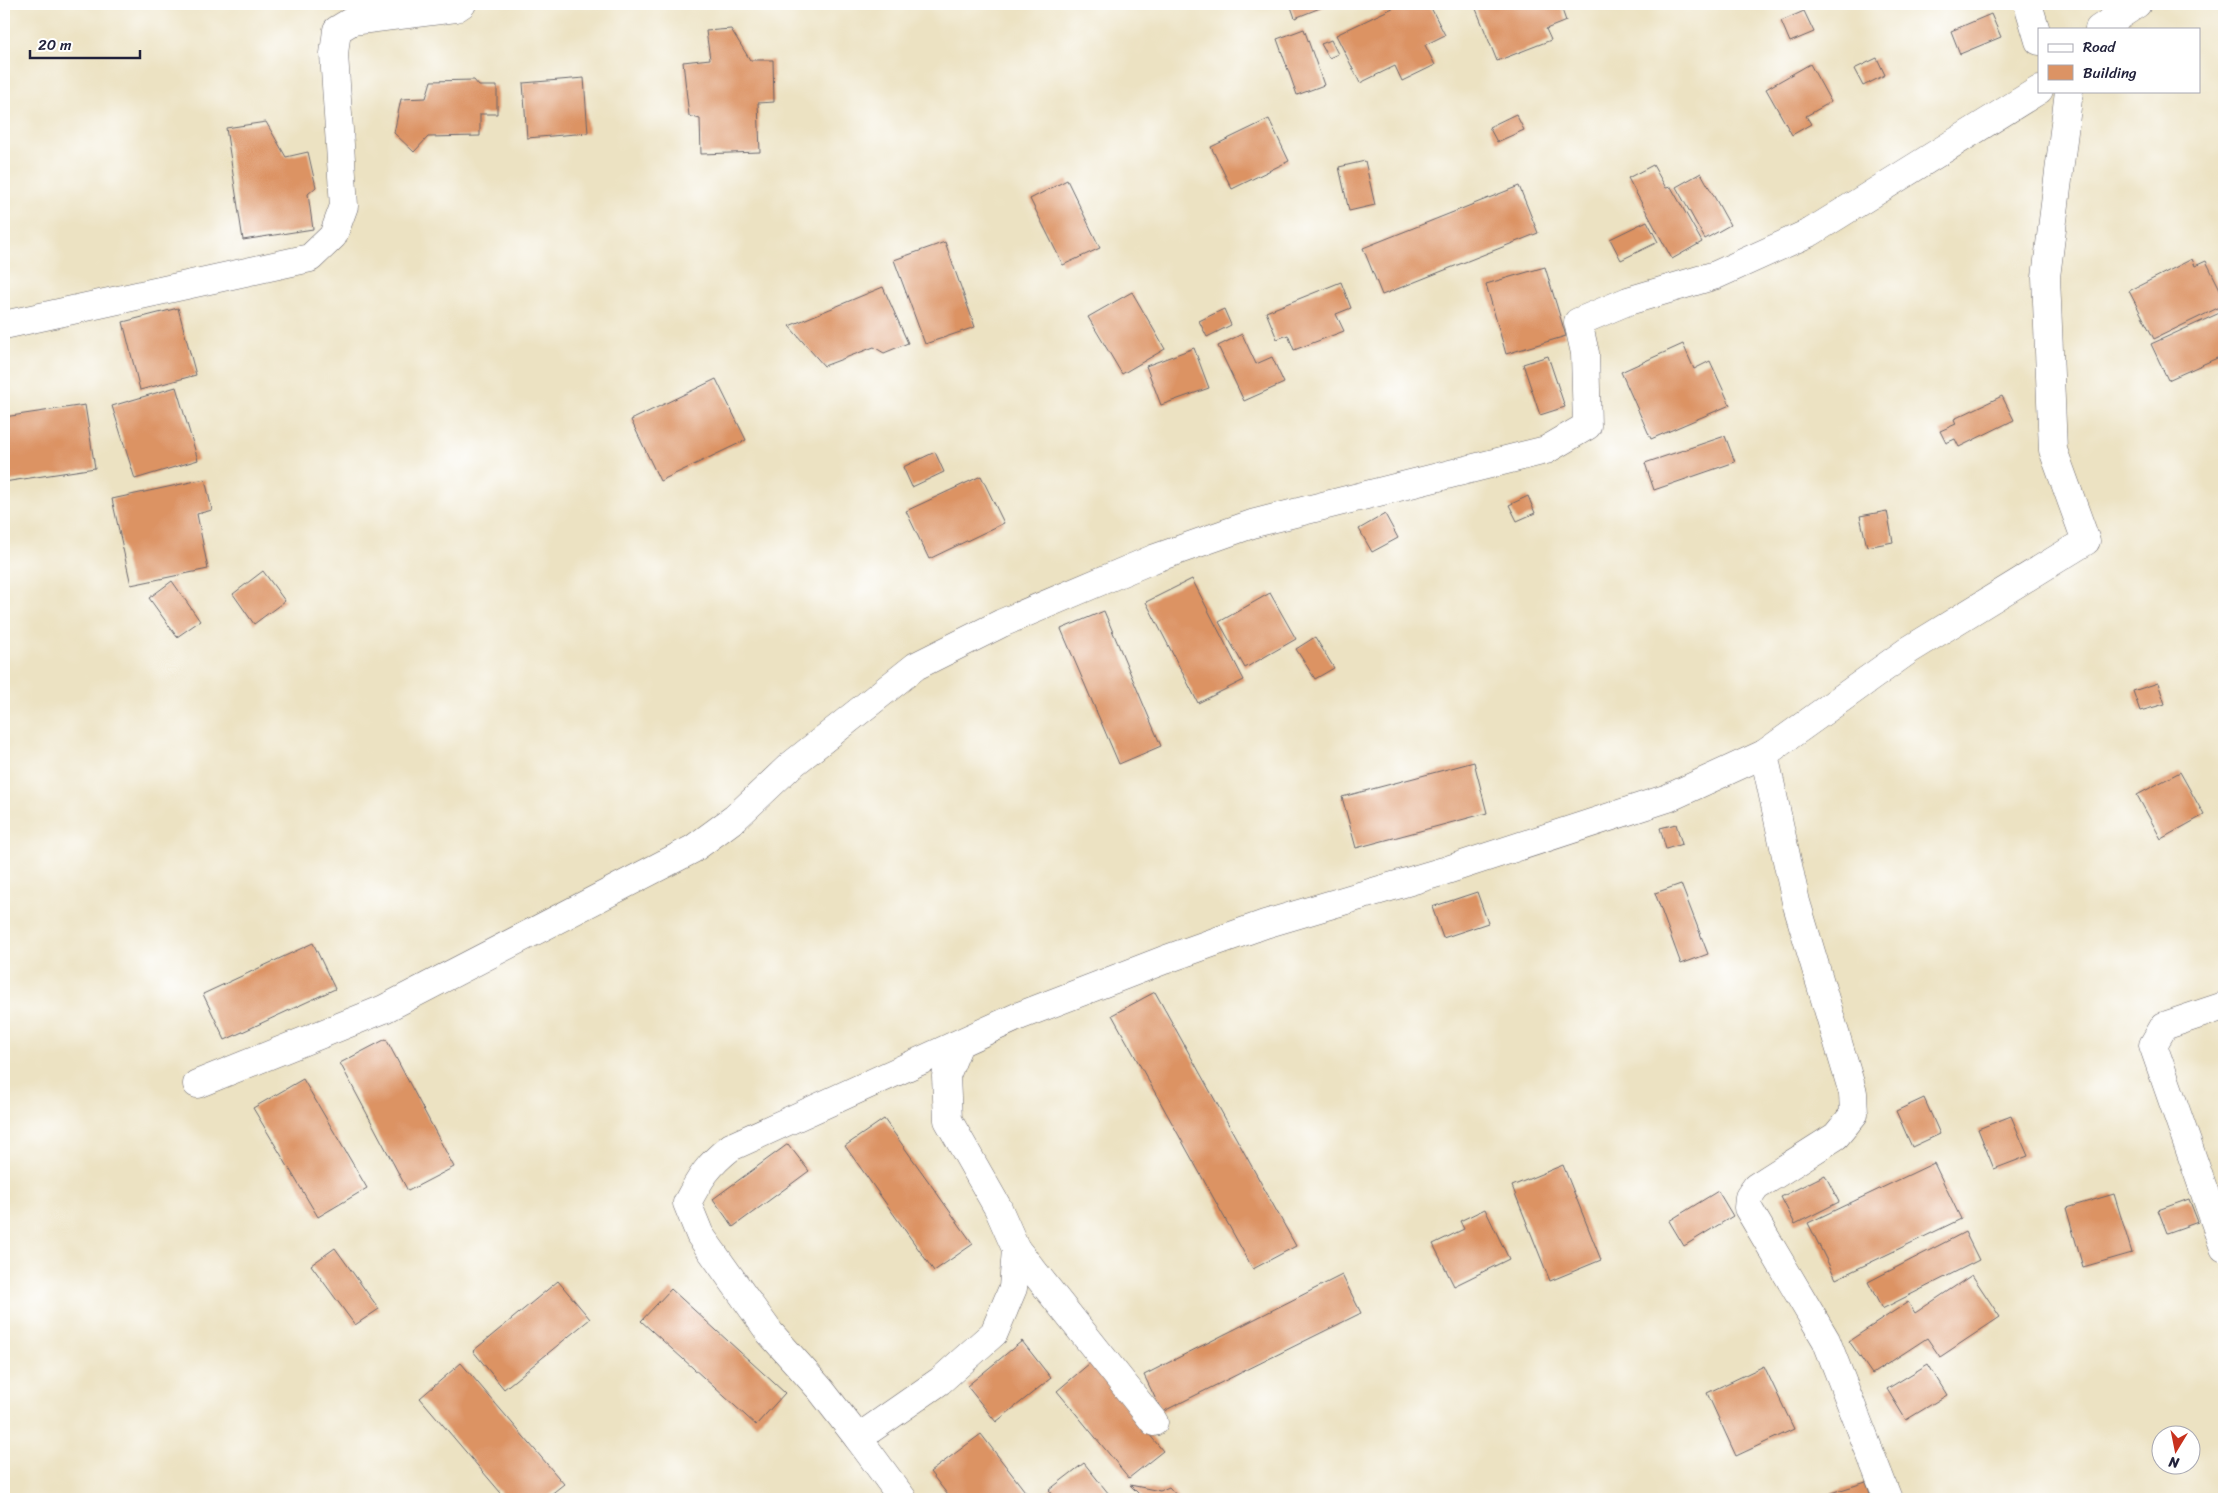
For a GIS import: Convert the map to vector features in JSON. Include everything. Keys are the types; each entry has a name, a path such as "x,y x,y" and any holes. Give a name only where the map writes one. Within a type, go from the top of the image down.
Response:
{"street":[{"path":"4,325 310,258 333,236 344,206 334,54 337,30 352,20 456,8 462,4"},
{"path":"2028,4 2038,38"},
{"path":"2101,28 2137,4"},
{"path":"197,1084 384,1009 693,849 735,818 790,766 916,666 1002,623 1154,559 1255,523 1546,450 1587,426 1585,353 1578,322 1628,301 1716,275 1811,232 2038,91"},
{"path":"903,1499 820,1390 770,1333 700,1235 687,1204 712,1162 731,1146 1020,1016 1265,924 1444,871 1668,798 1764,754 1909,650 2086,541 2053,450 2046,277 2069,92"},
{"path":"1764,754 1796,902 1853,1092 1854,1114 1836,1136 1756,1187 1749,1197 1748,1208 1826,1340 1888,1499"},
{"path":"2224,1006 2164,1026 2153,1045 2224,1248"},
{"path":"959,1044 946,1076 948,1120 998,1208 1016,1249 1154,1422"},
{"path":"858,1438 940,1381 994,1333 1013,1288 1016,1249"}],"building":[{"path":"1290,4 1324,4 1325,6 1295,18"},
{"path":"1401,4 1429,4 1445,35 1425,45 1435,65 1402,81 1395,66 1360,83 1336,35"},
{"path":"1474,4 1560,4 1566,21 1546,29 1551,40 1497,61"},
{"path":"1804,11 1814,32 1790,42 1781,21"},
{"path":"1991,14 2001,37 1960,54 1951,31"},
{"path":"731,29 750,60 773,60 774,102 758,103 760,152 701,154 700,119 689,116 683,62 710,59 706,31"},
{"path":"1304,29 1324,85 1297,95 1277,39"},
{"path":"1331,40 1338,54 1329,58 1321,44"},
{"path":"1877,58 1885,75 1863,86 1854,69"},
{"path":"1810,64 1831,102 1806,116 1811,124 1792,135 1766,89"},
{"path":"584,78 588,133 527,138 523,83"},
{"path":"474,80 479,86 497,86 497,114 480,114 480,136 428,137 414,152 394,133 401,99 426,98 431,81"},
{"path":"1516,114 1524,130 1497,142 1489,127"},
{"path":"1269,119 1289,161 1232,189 1211,147"},
{"path":"266,122 286,157 308,152 316,187 308,194 313,229 243,240 226,128"},
{"path":"1365,161 1375,205 1349,211 1339,167"},
{"path":"1653,165 1666,188 1671,187 1702,242 1672,259 1628,178"},
{"path":"1701,173 1730,225 1705,239 1676,187"},
{"path":"1067,180 1100,248 1063,265 1030,199"},
{"path":"1519,186 1538,233 1382,295 1363,248"},
{"path":"1647,221 1658,242 1621,260 1610,239"},
{"path":"945,242 975,327 925,344 894,260"},
{"path":"2192,259 2195,266 2206,261 2224,297 2224,305 2154,339 2129,291"},
{"path":"1545,267 1566,336 1506,354 1486,284"},
{"path":"1341,282 1351,308 1336,314 1344,331 1294,350 1288,335 1277,339 1266,312"},
{"path":"883,287 908,343 884,353 874,347 824,366 789,326"},
{"path":"1132,292 1165,349 1122,374 1088,317"},
{"path":"178,308 196,375 140,390 123,322"},
{"path":"1224,309 1231,325 1207,337 1199,321"},
{"path":"2224,311 2224,355 2168,380 2151,344"},
{"path":"1242,334 1256,364 1272,357 1284,383 1244,401 1218,346"},
{"path":"1683,344 1694,369 1710,361 1730,405 1651,439 1621,372"},
{"path":"1194,348 1209,388 1161,405 1146,366"},
{"path":"1548,356 1565,407 1540,415 1523,364"},
{"path":"716,379 746,440 660,481 631,420"},
{"path":"176,387 198,460 135,479 112,406"},
{"path":"2002,396 2014,420 1959,447 1955,439 1946,443 1940,431 1956,424 1954,419"},
{"path":"85,405 95,468 4,482 4,417"},
{"path":"1725,436 1735,462 1654,490 1645,463"},
{"path":"935,452 944,472 912,487 903,467"},
{"path":"981,476 1004,523 929,559 906,511"},
{"path":"205,479 212,510 197,514 208,569 131,585 112,499"},
{"path":"1528,496 1535,513 1517,521 1509,505"},
{"path":"1887,511 1893,542 1867,547 1860,516"},
{"path":"1385,514 1398,538 1372,552 1359,529"},
{"path":"263,571 285,601 254,624 233,594"},
{"path":"1192,579 1244,680 1198,703 1146,602"},
{"path":"172,581 200,621 177,637 149,598"},
{"path":"1270,593 1296,639 1245,668 1219,622"},
{"path":"1104,611 1161,746 1119,764 1061,629"},
{"path":"1315,637 1334,668 1315,679 1296,649"},
{"path":"2158,683 2165,704 2140,711 2133,691"},
{"path":"1474,762 1487,813 1356,848 1342,797"},
{"path":"2180,772 2204,815 2161,839 2137,795"},
{"path":"1676,824 1682,844 1666,849 1660,828"},
{"path":"1681,884 1708,954 1681,964 1655,893"},
{"path":"1477,892 1488,923 1443,938 1432,907"},
{"path":"313,943 335,989 225,1040 203,994"},
{"path":"1155,992 1296,1246 1253,1269 1112,1015"},
{"path":"386,1039 454,1167 408,1191 340,1063"},
{"path":"303,1079 367,1188 318,1217 253,1108"},
{"path":"1924,1098 1940,1134 1912,1147 1896,1111"},
{"path":"2011,1116 2028,1156 1994,1169 1978,1129"},
{"path":"884,1119 973,1244 934,1271 845,1146"},
{"path":"788,1144 809,1171 733,1227 713,1199"},
{"path":"1934,1163 1961,1219 1836,1279 1808,1223"},
{"path":"1563,1165 1601,1260 1550,1281 1512,1186"},
{"path":"1825,1175 1839,1202 1795,1224 1781,1197"},
{"path":"1718,1191 1733,1216 1684,1246 1669,1221"},
{"path":"2114,1194 2132,1253 2083,1267 2066,1208"},
{"path":"2189,1199 2198,1222 2167,1233 2158,1210"},
{"path":"1485,1209 1509,1259 1454,1286 1433,1244 1464,1229 1460,1221"},
{"path":"1965,1232 1979,1260 1882,1309 1868,1282"},
{"path":"335,1248 379,1309 355,1325 311,1265"},
{"path":"1342,1275 1361,1313 1162,1412 1144,1375"},
{"path":"1972,1275 2000,1317 1940,1357 1927,1338 1872,1374 1849,1341 1908,1302 1915,1313"},
{"path":"558,1281 590,1319 504,1389 473,1351"},
{"path":"671,1289 785,1393 756,1425 641,1321"},
{"path":"1022,1341 1051,1378 996,1422 967,1386"},
{"path":"461,1363 564,1484 545,1499 506,1499 420,1398"},
{"path":"1090,1363 1163,1451 1129,1478 1057,1391"},
{"path":"1928,1364 1947,1395 1906,1420 1887,1389"},
{"path":"1764,1366 1794,1429 1736,1456 1707,1393"},
{"path":"981,1434 1031,1499 951,1499 930,1472"},
{"path":"1084,1463 1113,1499 1057,1499 1049,1490"},
{"path":"1866,1482 1872,1499 1813,1499"},
{"path":"1130,1485 1160,1491 1169,1487 1180,1499 1144,1499"}]}
